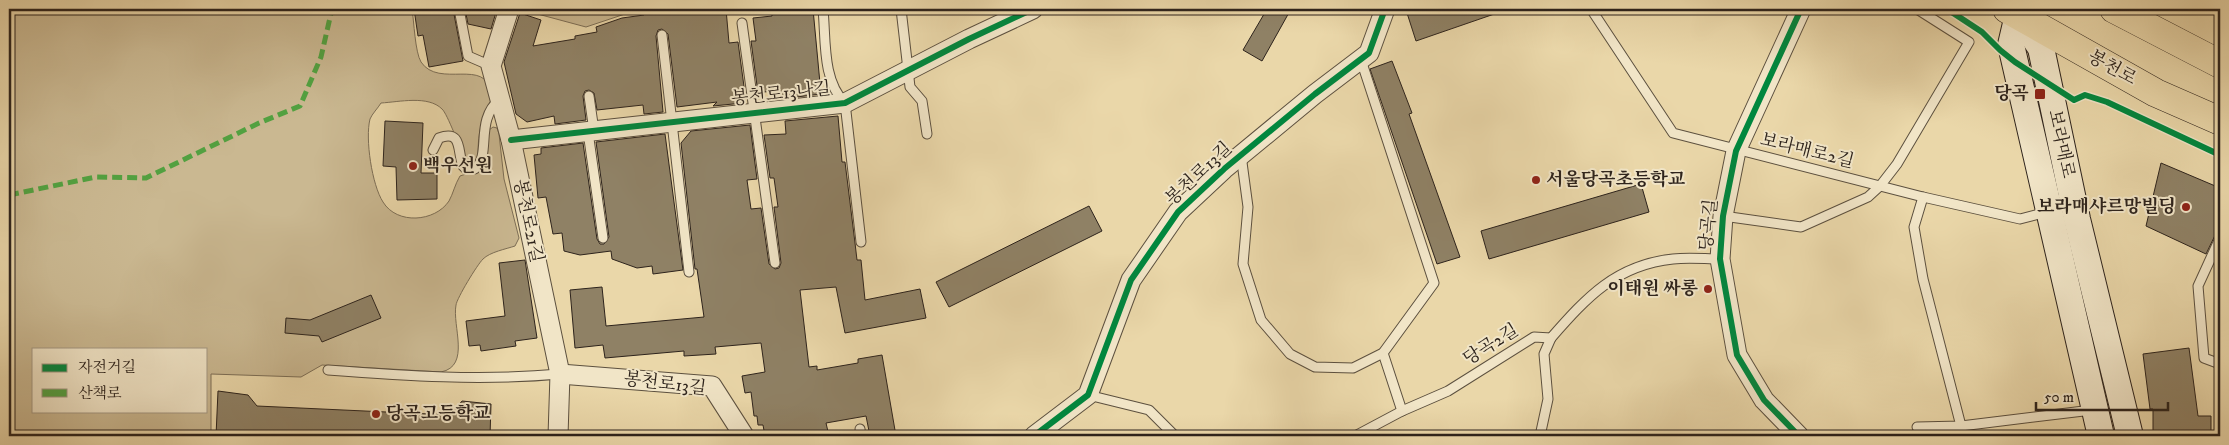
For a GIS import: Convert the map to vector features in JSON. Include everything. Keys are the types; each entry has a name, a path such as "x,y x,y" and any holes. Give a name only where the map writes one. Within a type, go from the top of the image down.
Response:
{"main road":[{"path":"2114,9 2220,64"},
{"name":"봉천로","path":"2013,11 2156,93 2220,121"},
{"name":"보라매로","path":"2013,11 2011,45 2101,436"},
{"name":"보라매로","path":"2013,11 2041,48 2077,219 2130,436"}],"street":[{"path":"491,66 509,9"},
{"name":"봉천로13나길","path":"511,140 845,103 1033,9"},
{"name":"봉천로13길","path":"1088,395 1131,280 1178,212 1241,155 1315,94 1369,53 1385,9"},
{"name":"당곡길","path":"1800,436 1764,400 1737,355 1720,259 1723,216 1736,151 1801,9"},
{"name":"봉천로21길","path":"491,66 511,140 560,374 558,436"},
{"name":"봉천로13길","path":"560,374 712,386 744,436"},
{"path":"1034,436 1088,395"}],"lane":[{"path":"458,9 468,56 491,66"},
{"name":"봉천로13나길","path":"823,9 829,69 836,94 845,103 862,242"},
{"path":"901,9 910,87 922,101 927,134"},
{"name":"보라매로2길","path":"1591,9 1673,134 1922,197 2020,219 2049,212"},
{"path":"1723,216 1801,227 1868,197 1880,186 1898,164 1969,42 1917,9"},
{"name":"봉천로13나길","path":"742,23 775,263"},
{"path":"662,35 670,121 689,272"},
{"name":"봉천로13길","path":"1241,155 1248,207 1243,264 1261,320 1290,354 1315,367 1353,368 1383,353 1434,283 1361,60"},
{"path":"589,96 602,238"},
{"path":"433,150 439,138 446,135 453,137 457,141 463,166 466,169 475,169 481,160 486,118 494,104 500,99"},
{"path":"1922,197 1914,227 1924,279 1961,426"},
{"path":"2220,238 2198,286 2204,358 2220,364"},
{"path":"1540,436 1548,399 1544,354 1551,338 1586,298 1629,269 1673,259 1720,259"},
{"name":"당곡2길","path":"1355,436 1402,411 1448,391 1534,337 1551,338"},
{"path":"1383,353 1402,411"},
{"path":"328,370 423,377 521,377 560,374"},
{"path":"1088,395 1150,410 1175,436"},
{"path":"1917,427 1961,426 2095,410"}],"shaded area":[{"path":"9,9 412,9 419,57 429,70 439,73 471,74 487,82 491,93 491,102 480,130 478,160 473,164 468,163 464,159 444,112 436,105 413,100 381,103 370,119 369,150 379,194 389,209 406,217 416,218 426,217 443,208 449,201 460,176 481,169 484,162 489,130 493,127 497,128 504,179 519,238 515,246 483,259 460,296 455,314 458,354 455,362 450,368 441,372 322,365 301,377 211,374 211,436 9,436"},
{"path":"519,9 640,9 586,27"}],"building":[{"path":"414,9 453,9 463,61 429,67 423,35 418,36"},
{"path":"465,9 497,9 491,29 468,24"},
{"path":"663,9 726,9 729,43 738,42 745,94 742,94 743,103 713,106 717,102 677,107 668,34 662,29 658,30 656,36 663,112 644,114 643,105 597,110 594,93 589,90 585,91 583,96 586,120 555,124 554,116 527,122 516,114 504,62 520,13 541,20 533,46 575,39 575,36 597,32 596,27 622,18 644,15 644,12"},
{"path":"772,9 813,9 821,94 772,100 771,91 758,93 751,41 756,41 753,18 772,16"},
{"path":"1267,9 1291,9 1262,61 1243,50"},
{"path":"1420,9 1503,9 1503,11 1416,41 1407,13"},
{"path":"1392,61 1412,113 1409,114 1460,257 1437,264 1370,69"},
{"path":"838,116 842,162 845,162 857,260 861,260 865,300 920,289 926,318 845,333 836,287 800,290 809,367 817,366 817,370 858,363 858,359 882,355 896,436 870,436 866,416 826,423 829,436 765,436 763,425 758,425 757,416 754,416 751,392 745,393 742,376 765,372 761,343 715,347 716,354 684,356 684,351 605,358 603,345 575,348 570,290 602,287 606,326 704,317 697,269 695,269 681,143 691,131 750,125 757,179 747,180 751,209 761,208 769,264 775,269 779,268 781,263 774,207 778,207 774,178 770,178 764,135 786,134 785,121"},
{"path":"385,121 423,123 421,173 437,173 437,199 397,200 396,167 383,166"},
{"path":"665,134 683,270 653,274 652,266 637,268 612,259 611,251 580,255 564,251 562,233 553,234 546,197 538,198 534,155 541,154 541,148 583,143 597,239 600,244 604,244 609,237 596,142"},
{"name":"보라매샤르망빌딩","path":"2161,163 2220,188 2220,225 2206,254 2146,226"},
{"path":"1641,184 1649,212 1489,259 1481,231"},
{"path":"1089,206 1102,231 949,307 936,282"},
{"path":"525,260 537,338 515,341 516,346 481,351 480,345 469,346 466,321 505,316 499,263"},
{"path":"371,295 381,318 322,342 319,336 285,333 286,318 310,320"},
{"path":"2189,348 2198,416 2211,416 2211,436 2153,436 2153,409 2150,409 2143,354"},
{"path":"218,391 248,395 257,406 451,415 462,401 491,404 490,436 216,436"}],"marked path":[{"path":"9,195 96,177 146,178 259,123 300,106 321,57 332,9"}],"cycle path":[{"path":"511,140 845,103 969,39 1033,9"},
{"path":"1034,436 1088,395 1131,280 1178,212 1224,169 1315,94 1369,53 1385,9"},
{"path":"1799,436 1764,400 1737,355 1720,259 1723,216 1736,151 1801,9"},
{"path":"1947,9 1982,32 2015,62 2074,100 2085,95 2107,102 2220,155"}],"place":[{"name":"당곡","path":"2040,94"},
{"name":"백우선원","path":"413,166"},
{"name":"서울당곡초등학교","path":"1536,180"},
{"name":"보라매샤르망빌딩","path":"2186,207"},
{"name":"이태원 싸롱","path":"1708,289"},
{"name":"당곡고등학교","path":"376,414"}]}
